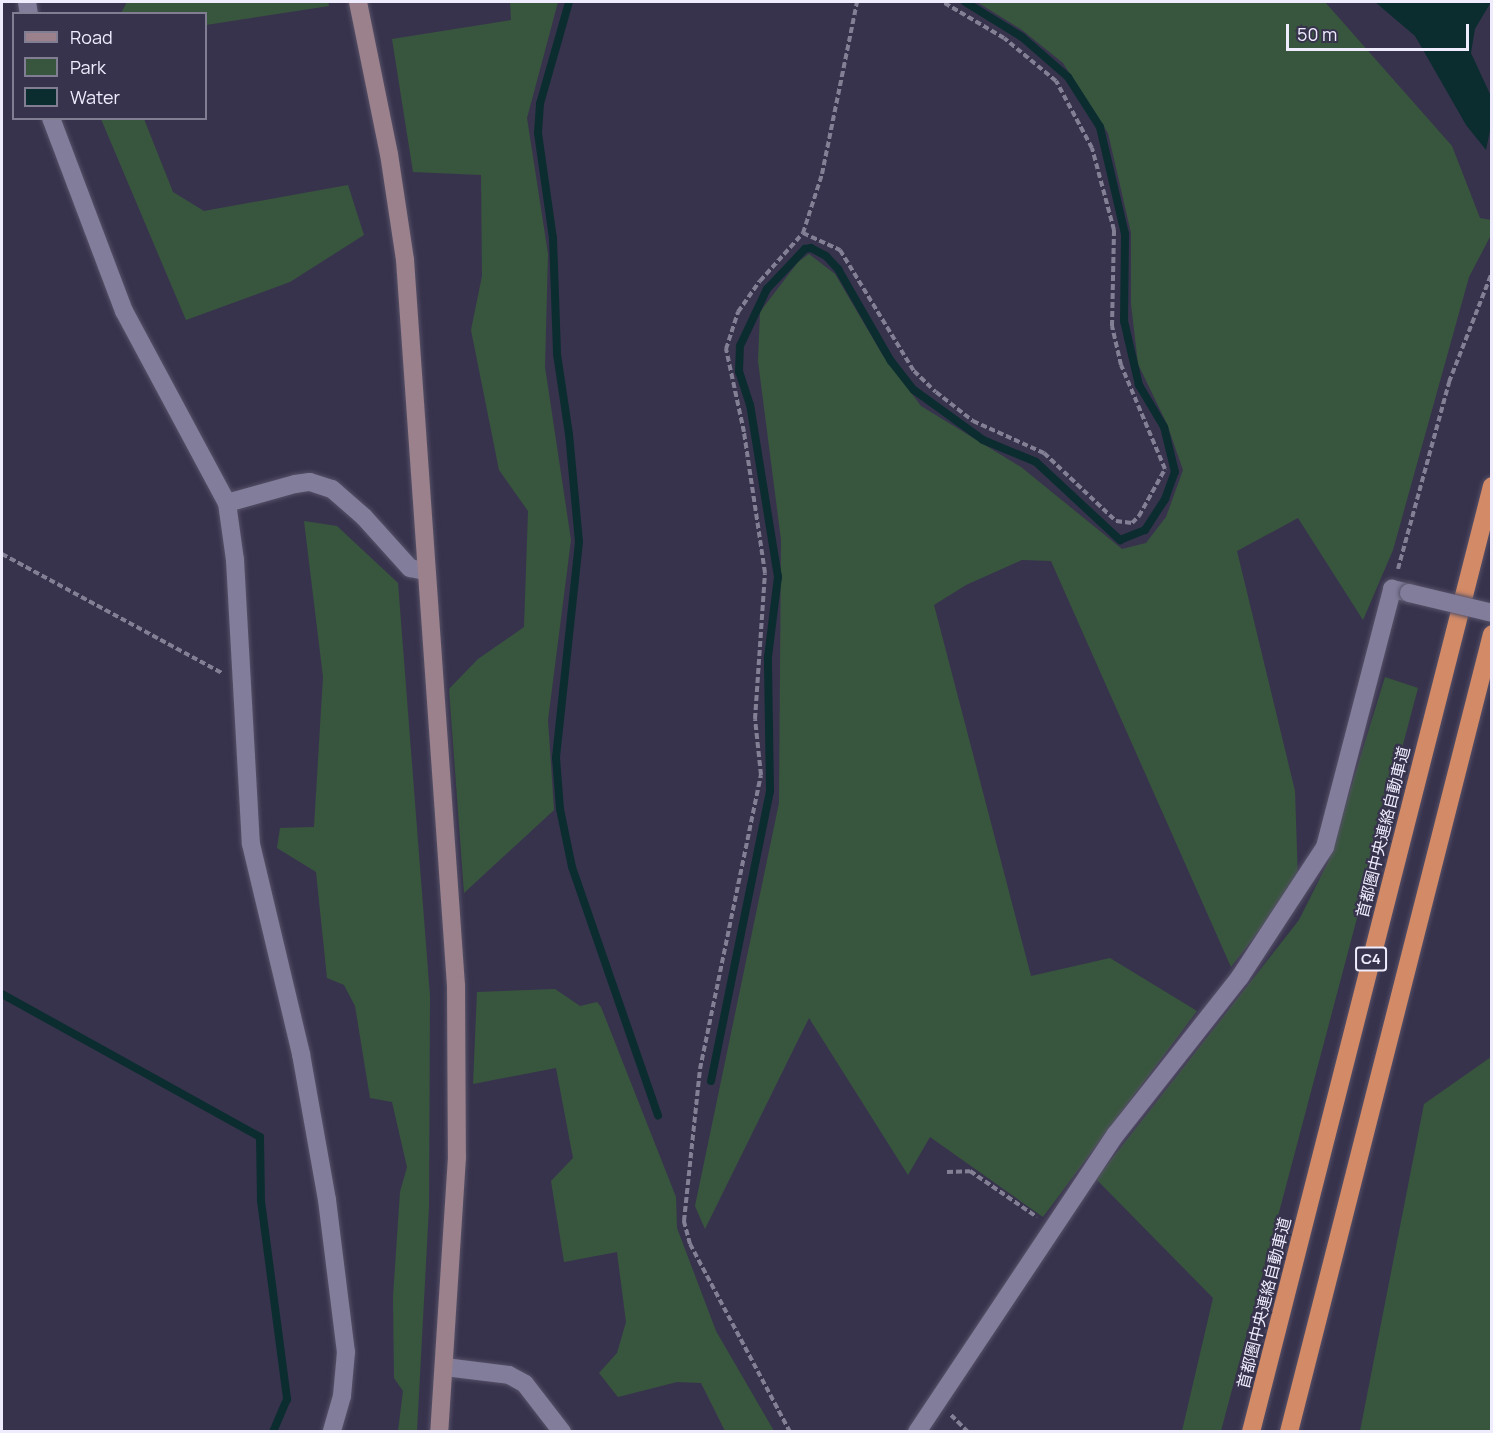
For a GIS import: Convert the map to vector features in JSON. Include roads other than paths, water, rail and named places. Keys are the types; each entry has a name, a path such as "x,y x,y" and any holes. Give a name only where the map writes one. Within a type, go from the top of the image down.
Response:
{"highway":[{"name":"首都圏中央連絡自動車道","path":"1251,1431 1491,486"},
{"name":"C4","path":"1289,1431 1491,634"}],"street":[{"path":"358,2 389,154 405,260 456,985 457,1157 440,1431"},
{"path":"52,120 124,311 227,503 243,680 251,844 301,1054 327,1200 346,1352 342,1396 332,1431"},
{"path":"227,503 295,484 310,483 332,489 364,518 410,568 426,571"},
{"path":"917,1431 1055,1229 1116,1134 1240,977 1324,847 1392,589 1491,613"},
{"path":"445,1367 509,1375 525,1384 562,1431"}],"water":[{"path":"1375,2 1491,2 1475,29 1471,53 1491,96 1491,126 1486,150 1466,125 1415,36"}],"waterway":[{"path":"569,2 540,104 538,133 553,238 557,354 569,434 579,542 556,758 560,809 572,867 658,1116"},
{"path":"711,1081 770,791 768,657 778,577 750,405 739,372 740,346 767,289 805,249 811,248 826,256 838,269 891,361 914,390 983,440 1036,462 1120,540 1145,530 1165,499 1175,472 1164,427 1139,385 1124,321 1125,234 1100,127 1068,77 1022,37 965,2"},
{"path":"2,994 260,1137 261,1201 287,1399 273,1432"}]}
